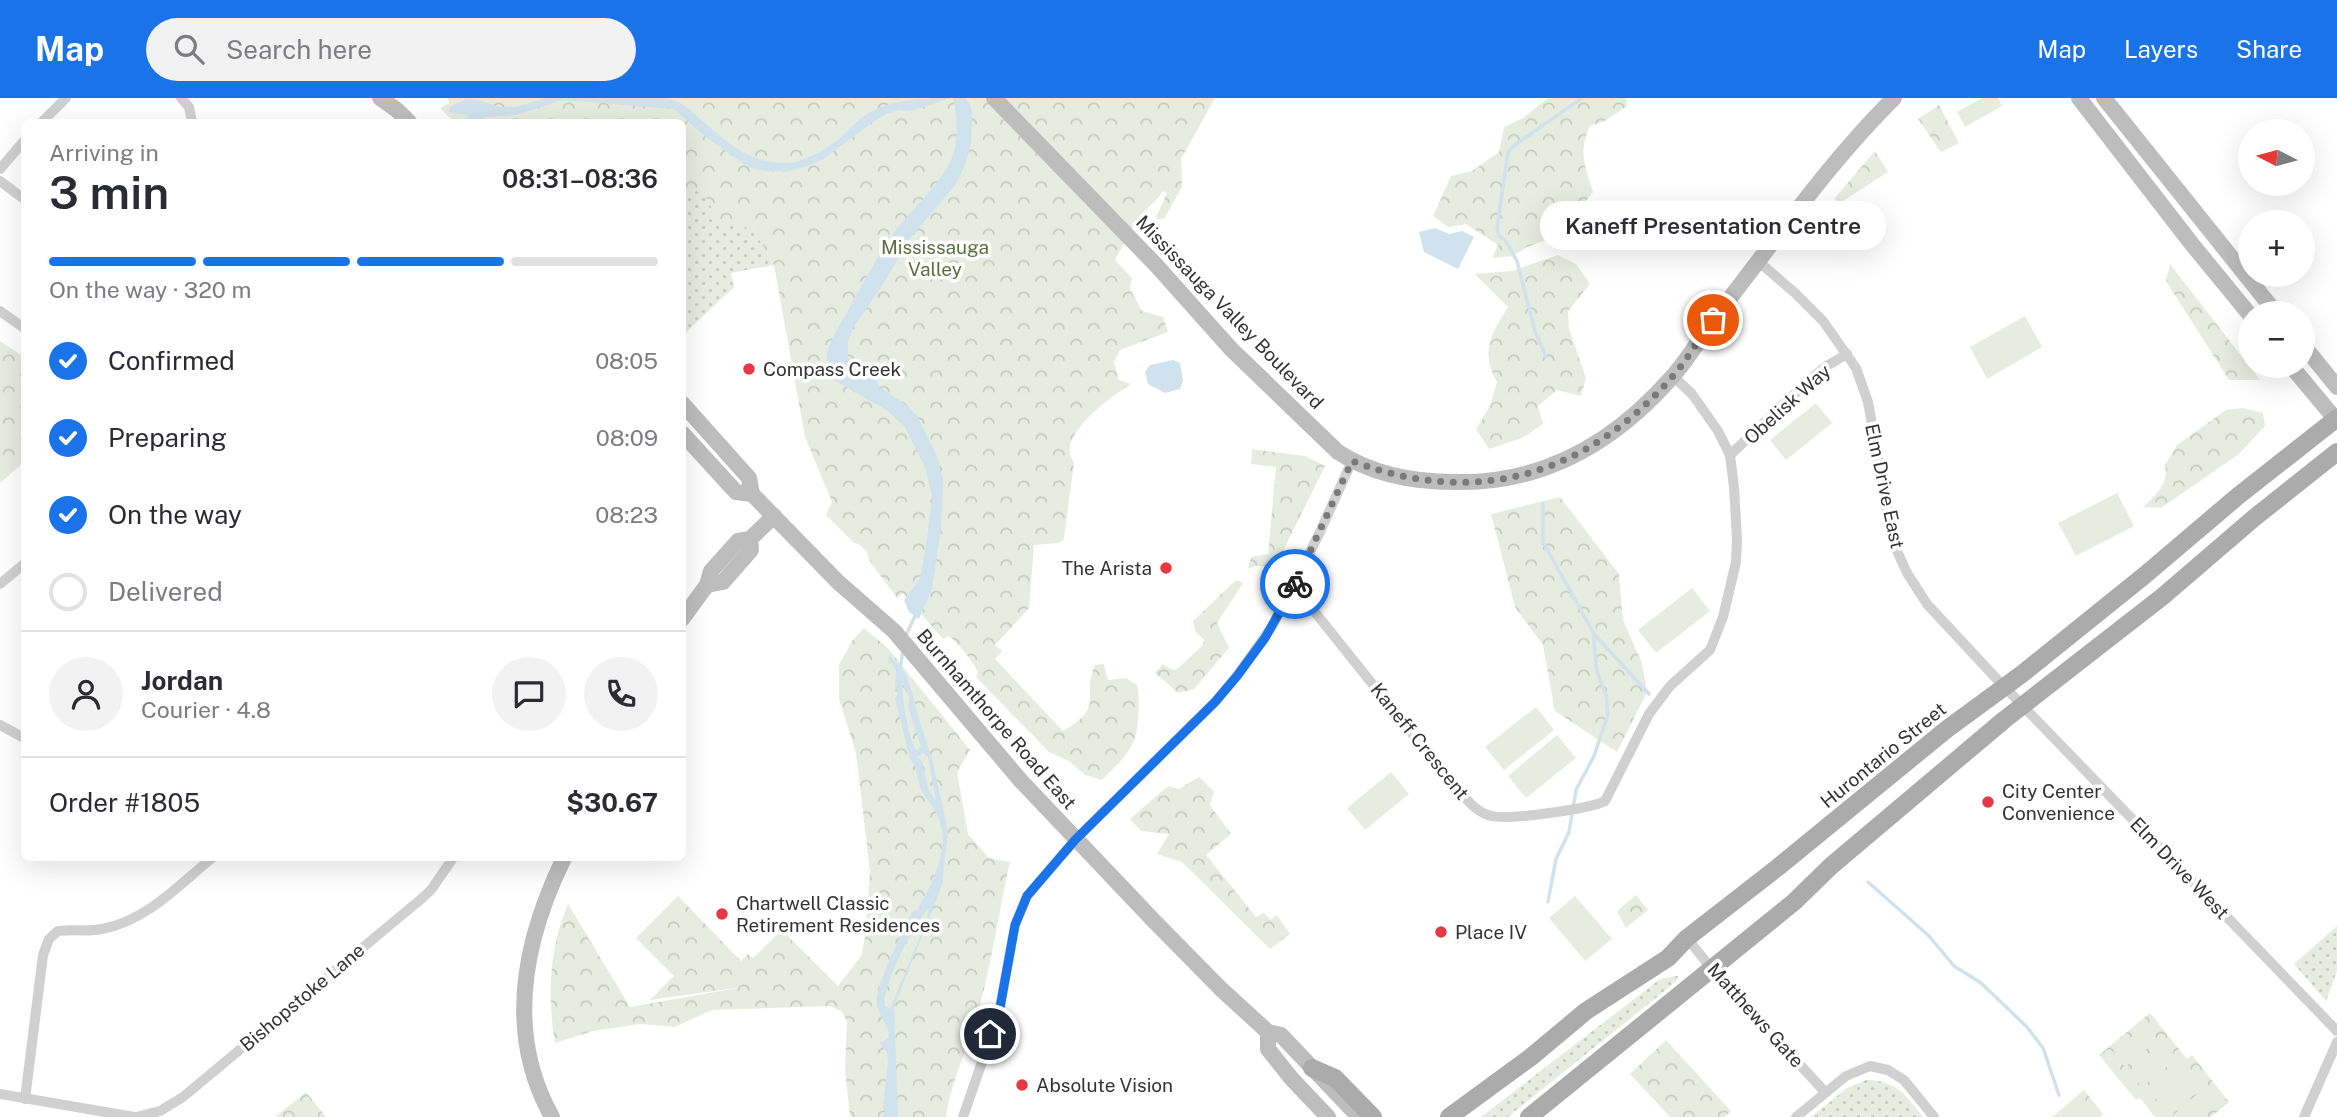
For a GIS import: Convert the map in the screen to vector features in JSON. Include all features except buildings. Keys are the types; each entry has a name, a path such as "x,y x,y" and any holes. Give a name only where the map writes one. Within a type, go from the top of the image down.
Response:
{"main road":[{"name":"Hurontario Street","path":"1449,1117 1531,1057 1586,1010 1668,958 1687,938 1947,729 2005,687 2336,420"},
{"path":"1529,1117 1794,902 1831,866 2024,705 2154,603 2337,452"},
{"path":"1433,1117 1514,1058 1531,1057"},
{"path":"1312,1068 1335,1078 1373,1117"}],"street":[{"path":"45,119 66,98"},
{"path":"181,98 189,107 191,119"},
{"path":"380,98 400,110"},
{"name":"Mississauga Valley Boulevard","path":"999,104 1156,265 1231,349 1338,452 1352,461 1391,475 1432,482 1471,482 1532,472 1580,454 1637,412 1673,376 1758,261 1853,141 1894,98"},
{"path":"2079,98 2239,301"},
{"path":"2104,98 2266,301"},
{"path":"0,169 21,144"},
{"path":"0,181 21,197"},
{"name":"Elm Drive East","path":"1758,261 1823,321 1856,368 1868,402 1893,542 1907,573 1927,604 2024,705"},
{"path":"2261,301 2264,298"},
{"path":"0,312 21,326"},
{"name":"Obelisk Way","path":"1730,455 1804,384 1846,354"},
{"path":"2315,360 2337,387"},
{"name":"Kaneff Crescent","path":"1294,586 1454,786 1476,809 1492,816 1564,811 1605,801 1649,714 1670,686 1710,650 1723,617 1736,562 1736,512 1730,455 1718,431 1692,394 1673,376"},
{"path":"2301,378 2336,420"},
{"name":"Burnhamthorpe Road East","path":"686,407 749,478 752,494 838,582 894,631 1075,840 1221,989 1268,1032 1281,1035 1359,1117"},
{"name":"Burnhamthorpe Road East","path":"686,437 736,492 752,494"},
{"path":"963,1117 999,1013 1015,925 1027,896 1075,840 1215,702 1237,676 1265,638 1294,586 1352,461"},
{"path":"686,614 707,585 711,571 738,541 750,539 774,516"},
{"path":"0,584 21,566"},
{"name":"Elm Drive West","path":"2024,705 2337,1031"},
{"path":"0,725 21,736"},
{"path":"25,1098 43,955 49,939 58,931 104,929 148,911 208,861"},
{"name":"Bishopstoke Lane","path":"0,1094 135,1117 160,1111 183,1097 420,900 431,890 451,861"},
{"path":"552,1117 541,1096 525,1034 524,982 541,913 563,861"},
{"name":"Matthews Gate","path":"1687,938 1711,968 1825,1092"},
{"name":"Burnhamthorpe Road East","path":"1268,1032 1268,1049 1328,1117"},
{"path":"2304,1117 2337,1042"},
{"path":"1796,1117 1846,1076 1870,1066 1888,1070 1904,1080 1934,1117"},
{"path":"541,1096 541,1117"}],"green space":[{"name":"Mississauga Valley","path":"448,98 1215,98 1181,159 1182,187 1164,219 1155,219 1167,193 1163,191 1138,218 1115,260 1132,278 1130,289 1142,311 1163,317 1168,332 1120,350 1114,362 1119,380 1131,384 1092,414 1075,434 1071,444 1070,454 1074,463 1064,539 1059,543 1034,545 1029,608 995,645 1002,651 995,659 1063,731 1089,708 1091,677 1095,665 1104,664 1108,680 1126,678 1137,685 1139,710 1134,739 1127,753 1102,780 1085,775 1069,761 1049,752 976,677 978,672 961,648 949,636 943,639 903,593 897,598 869,560 867,552 826,515 832,502 805,437 774,265 752,227 718,224 708,200 696,190 686,192 686,119 451,119 440,108 449,103"},
{"path":"1548,98 1626,98 1627,106 1605,121 1590,126 1584,151 1585,167 1593,192 1573,218 1555,237 1527,247 1513,256 1492,258 1498,245 1466,224 1448,227 1433,216 1451,176 1472,171 1499,152 1504,127 1523,118"},
{"path":"1982,98 1998,98 2002,106 1965,127 1957,112"},
{"path":"1939,105 1959,143 1941,152 1918,119"},
{"path":"1875,151 1888,172 1840,203 1834,199"},
{"path":"686,174 741,208 774,265 731,273 734,287 686,332"},
{"path":"1558,255 1576,264 1590,284 1568,311 1569,329 1586,378 1581,396 1557,390 1538,406 1543,424 1522,438 1489,449 1476,429 1490,406 1497,382 1489,361 1490,343 1508,307 1475,274 1512,271"},
{"path":"2170,264 2238,352 2238,378 2260,380 2229,380 2166,281"},
{"path":"2025,316 2042,347 1987,379 1970,347"},
{"path":"0,341 21,355 21,465 0,483"},
{"path":"1816,403 1832,423 1786,460 1770,440"},
{"path":"2243,408 2263,413 2265,426 2239,454 2161,508 2143,507 2163,483 2165,465 2177,445 2226,410"},
{"path":"1252,449 1305,456 1325,466 1275,567 1255,566 1248,569 1251,557 1268,554 1276,467 1251,464"},
{"path":"2117,493 2134,526 2076,556 2058,523"},
{"path":"1560,497 1619,574 1623,620 1642,663 1647,692 1617,752 1555,711 1543,645 1515,607 1491,514"},
{"path":"1236,580 1243,583 1217,623 1229,648 1194,689 1178,693 1155,673 1163,664 1176,670 1203,645 1204,640 1195,631 1193,621"},
{"path":"1692,588 1710,611 1656,653 1638,630"},
{"path":"864,628 888,648 970,750 957,772 968,834 989,858 1010,862 984,991 946,1117 850,1117 845,1069 847,1021 841,1011 830,1006 712,1010 675,1027 640,1024 593,1031 555,1043 551,973 557,938 568,904 630,1007 743,987 650,1000 674,976 636,938 678,896 741,961 748,954 753,958 782,930 838,986 861,956 866,932 870,871 856,753 839,699 839,665 852,641"},
{"path":"1536,707 1554,730 1504,770 1485,747"},
{"path":"1557,735 1576,758 1526,798 1508,776"},
{"path":"1391,772 1409,794 1365,830 1347,808"},
{"path":"1199,777 1214,792 1210,805 1231,834 1206,855 1256,917 1264,913 1270,920 1277,915 1290,934 1270,949 1182,862 1157,854 1169,834 1141,831 1130,819 1168,786 1179,789"},
{"path":"1636,895 1648,910 1626,928 1617,911"},
{"path":"1575,896 1612,939 1585,961 1549,918"},
{"path":"2337,926 2337,971 2326,1001 2294,964"},
{"path":"1678,976 1667,989 1508,1117 1481,1117 1660,979"},
{"path":"2150,1013 2187,1059 2192,1055 2229,1102 2211,1117 2155,1117 2140,1098 2136,1100 2099,1055"},
{"path":"2145,1026 2158,1040 2125,1067 2113,1052"},
{"path":"1666,1040 1731,1111 1725,1117 1670,1117 1630,1074"},
{"path":"2162,1046 2174,1061 2142,1087 2130,1072"},
{"path":"2186,1069 2198,1084 2166,1111 2154,1096"},
{"path":"1866,1080 1893,1086 1923,1117 1811,1117 1847,1088"},
{"path":"2203,1089 2215,1104 2200,1117 2171,1117"},
{"path":"2084,1090 2103,1114 2100,1117 2052,1117"},
{"path":"306,1092 326,1117 275,1117"},
{"path":"2081,1100 2093,1115 2091,1117 2061,1117"}],"water":[{"path":"545,98 668,99 686,106 742,152 763,160 786,163 800,161 821,151 863,117 883,106 917,99 951,98 911,111 899,110 886,114 822,160 789,171 765,171 748,167 706,137 674,109 563,100 516,115 482,119 466,119 469,115 449,112 450,107 466,99 499,107 517,107"},
{"path":"953,98 965,98 971,106 971,143 965,165 956,184 911,237 853,328 848,341 848,356 852,364 875,377 880,388 908,406 917,416 937,456 943,480 941,529 932,589 919,619 909,612 904,600 920,579 928,531 932,496 925,467 905,427 888,411 836,381 830,372 827,351 869,272 893,234 936,184 950,162 956,132"},
{"path":"1435,228 1449,234 1462,231 1474,237 1458,269 1424,252 1419,232"},
{"path":"1173,360 1180,363 1183,381 1180,389 1165,393 1148,384 1145,372 1150,365"},
{"path":"889,654 906,674 932,758 948,831 942,885 894,1007 898,1117 881,1117 885,1112 883,1107 888,1063 887,1051 880,1043 889,1038 878,1008 878,994 885,971 912,912 917,910 929,889 943,840 938,817 921,789 915,766 910,759 895,698 898,694 895,685 896,671 892,663 888,664","holes":["902,683 910,698 908,706 921,747 916,751 906,717","923,753 928,757 936,801 928,789 922,761 918,757","929,908 927,920 890,1009 885,1006 885,997 893,970"]}],"waterway":[{"path":"1546,357 1535,331 1517,261 1505,240 1499,236 1497,228 1508,152 1582,98"},
{"path":"1543,504 1543,542 1593,632 1597,672 1606,695 1608,715 1594,756 1576,790 1569,832 1556,859 1548,902"},
{"path":"906,635 916,614"},
{"path":"1594,634 1649,694"},
{"path":"900,670 903,650"},
{"path":"1868,882 1929,936 1954,966 1981,983 2027,1027 2043,1048 2059,1095"}],"way so far":[{"path":"1295,584 1352,461 1391,475 1432,482 1471,482 1512,477 1556,464 1580,454 1637,412 1673,376 1713,320"}],"place":[{"name":"Kaneff Presentation Centre","path":"1713,320"},
{"name":"Compass Creek","path":"749,369"},
{"name":"The Arista","path":"1166,568"},
{"name":"City Center Convenience","path":"1988,802"},
{"name":"Chartwell Classic Retirement Residences","path":"722,914"},
{"name":"Place IV","path":"1441,932"},
{"name":"Absolute Vision","path":"1022,1085"}],"route":[{"path":"990,1034 999,1013 1015,925 1027,896 1075,840 1215,702 1265,638 1295,584"}]}
